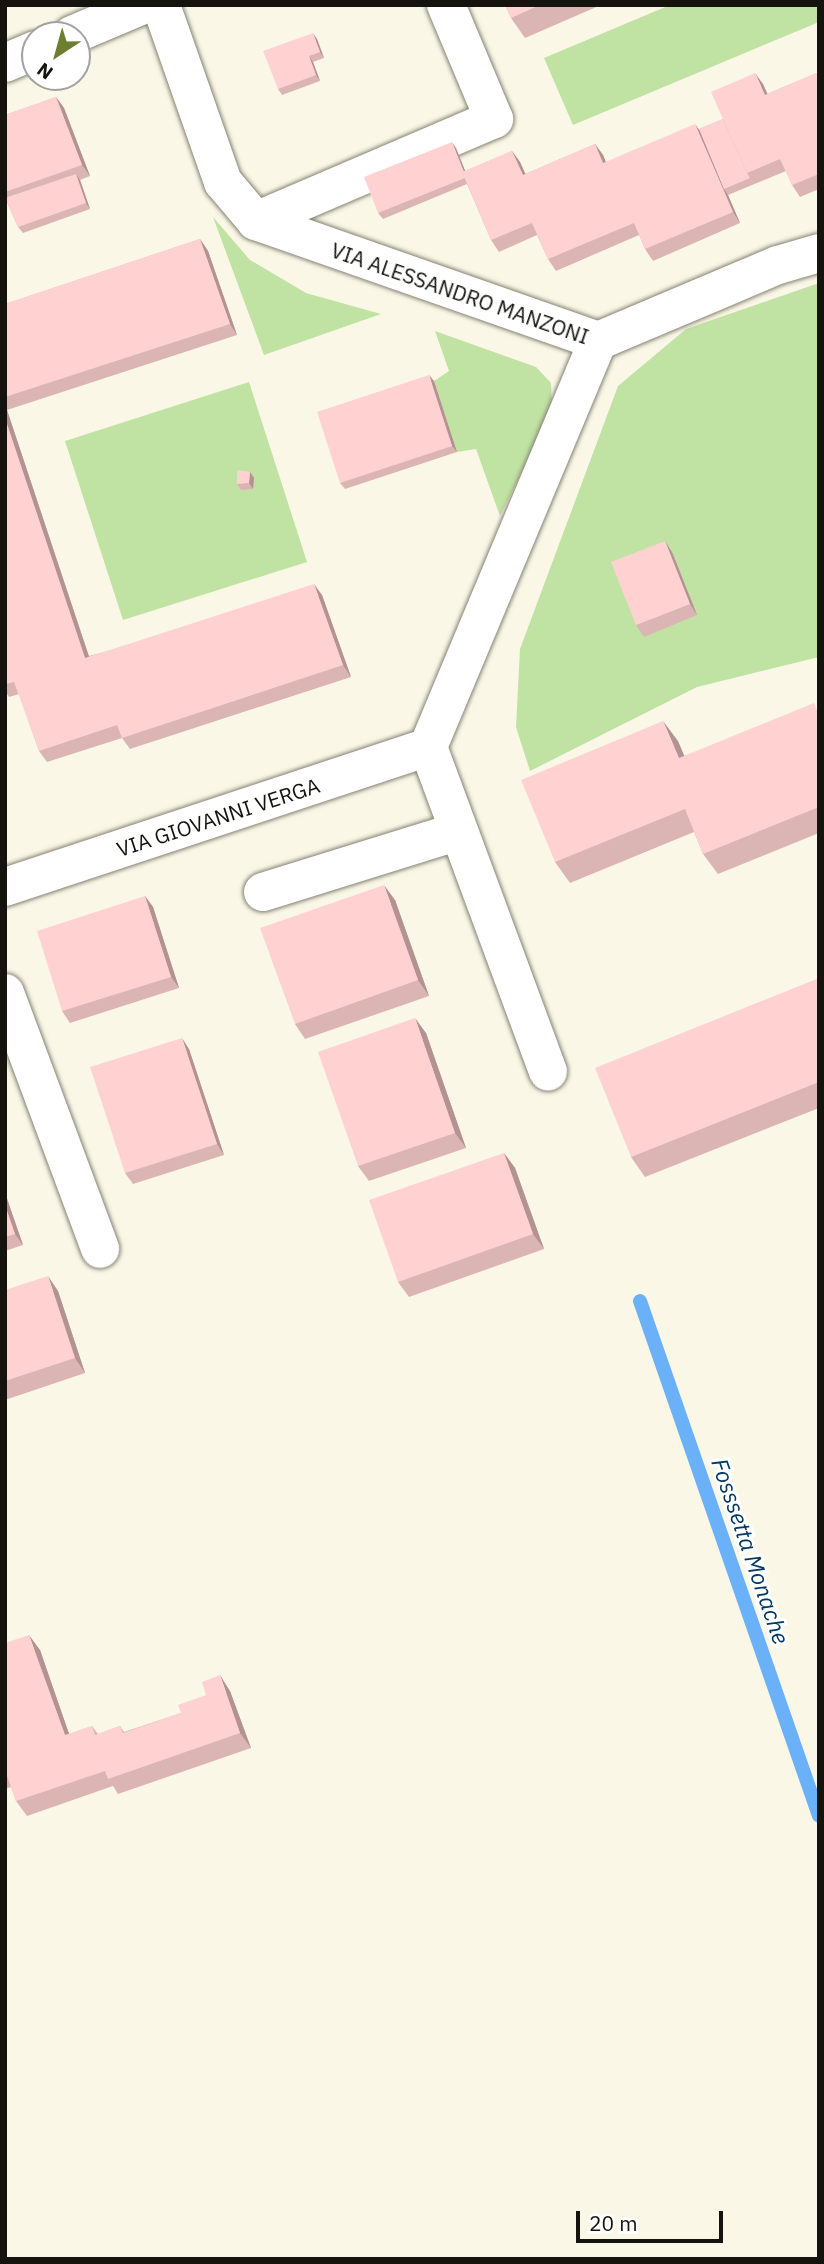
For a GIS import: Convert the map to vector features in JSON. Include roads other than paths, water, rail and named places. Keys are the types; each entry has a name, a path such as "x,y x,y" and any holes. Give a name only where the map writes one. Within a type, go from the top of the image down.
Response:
{"street":[{"path":"91,27 143,5"},
{"path":"161,5 223,182 256,221 495,119 446,5"},
{"name":"VIA ALESSANDRO MANZONI","path":"256,221 598,341 778,265 819,253"},
{"path":"548,1072 428,747 598,341"},
{"name":"VIA GIOVANNI VERGA","path":"6,886 428,747"},
{"path":"263,892 459,831"},
{"path":"5,993 100,1249"}],"waterway":[{"name":"Fosssetta Monache","path":"640,1301 819,1816"}]}
